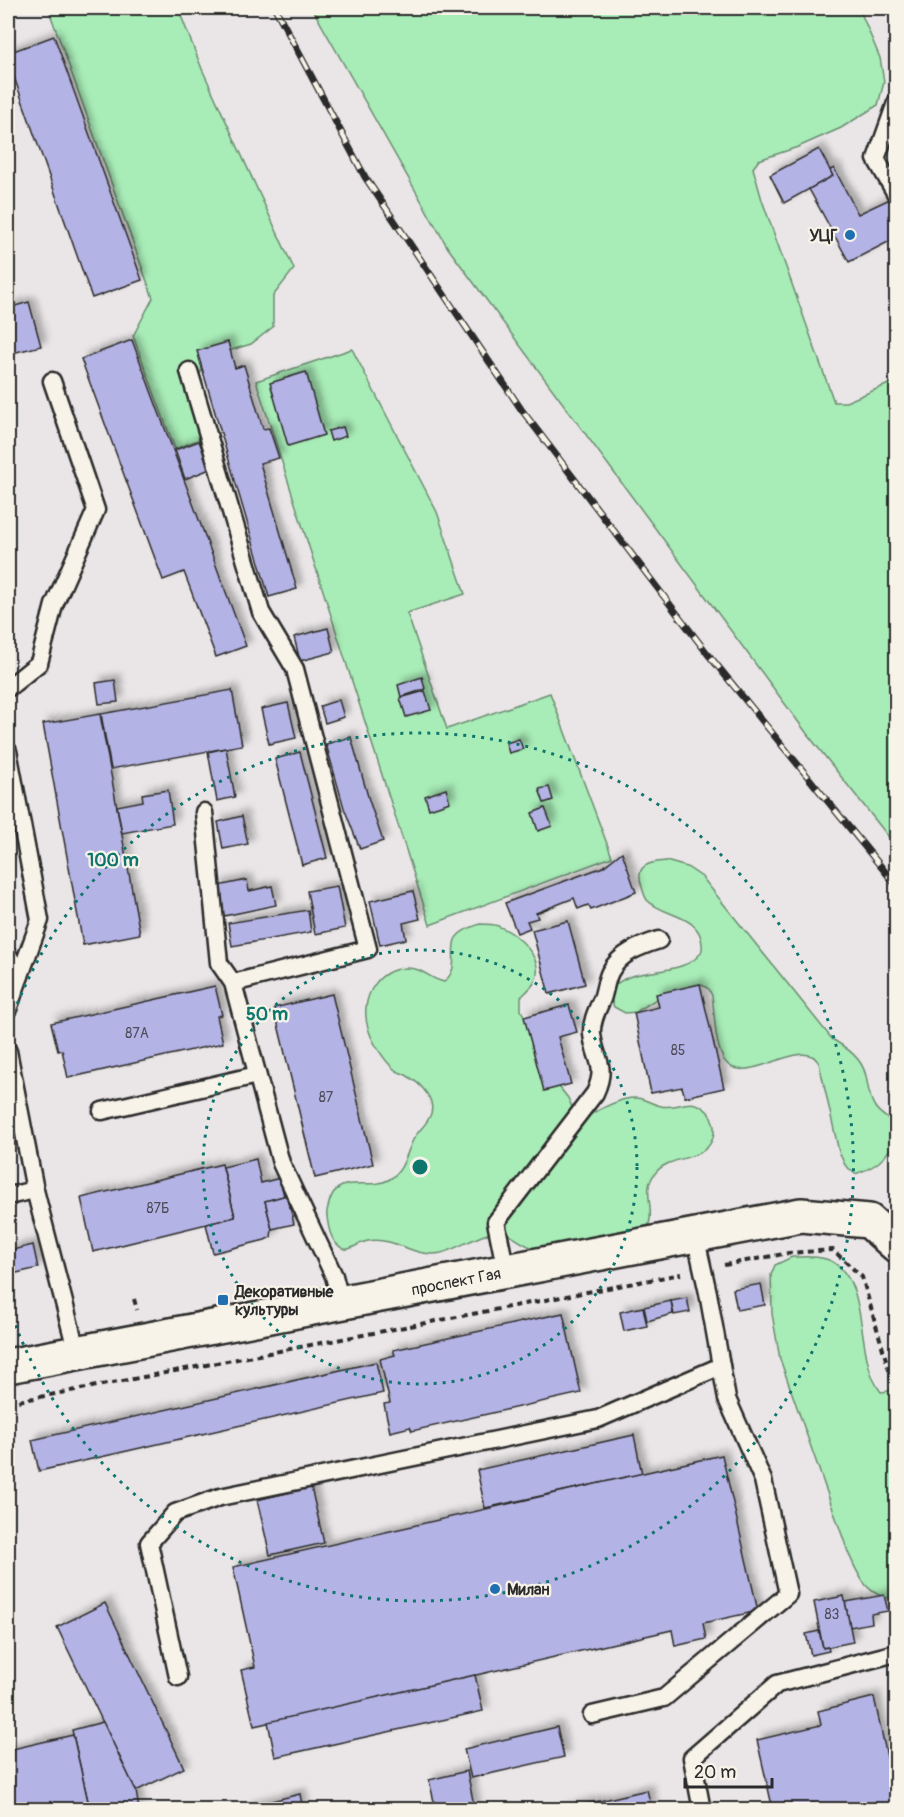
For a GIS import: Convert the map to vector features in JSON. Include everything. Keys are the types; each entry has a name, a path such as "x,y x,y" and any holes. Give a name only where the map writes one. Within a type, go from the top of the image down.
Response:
{"street":[{"name":"проспект Гая","path":"8,1366 801,1215 869,1221 897,1245"}],"lane":[{"path":"897,103 876,159 897,194"},
{"path":"189,371 261,612 295,669 368,949 233,982"},
{"path":"8,688 39,663 54,605 96,510 52,381"},
{"path":"8,751 14,819 40,920 8,1009"},
{"path":"204,813 219,963 233,982 281,1163 334,1276 341,1303"},
{"path":"506,1271 496,1222 595,1093 601,1079 601,1066 592,1034 595,1016 609,974 616,963 637,947 659,940"},
{"path":"8,955 20,976"},
{"path":"8,1051 35,1190 77,1353"},
{"path":"102,1111 257,1075"},
{"path":"8,1196 35,1190"},
{"path":"592,1715 664,1698 788,1594 763,1480 727,1398 695,1235"},
{"path":"178,1677 149,1543 176,1513 220,1497 598,1419 721,1366"},
{"path":"702,1809 692,1758 777,1684 897,1653"}],"path":[{"path":"8,1403 789,1253 833,1250 862,1277 897,1394"}],"green space":[{"path":"48,8 178,8 202,69 294,269 273,296 273,327 251,344 205,358 198,382 205,437 175,449 133,336 153,298"},
{"path":"312,8 859,8 880,58 884,82 878,105 841,128 798,147 759,160 753,168 762,200 834,402 846,402 896,381 896,846 808,735 448,248"},
{"path":"352,349 437,512 465,594 407,613 447,729 550,693 612,857 430,925 256,381"},
{"path":"666,861 687,867 702,877 832,1039 848,1050 861,1064 877,1110 896,1125 893,1143 885,1157 872,1167 855,1174 845,1165 839,1152 819,1063 813,1057 802,1054 790,1056 751,1068 739,1069 729,1066 719,1049 712,996 709,989 702,985 661,996 636,1012 625,1013 614,1007 610,997 613,986 629,977 688,963 696,959 702,950 700,934 695,927 688,921 654,906 645,896 640,880 642,869 654,862"},
{"path":"480,924 494,925 506,930 522,941 534,957 537,974 533,985 521,997 521,1010 542,1051 553,1079 568,1098 572,1114 584,1118 610,1104 632,1098 667,1107 696,1104 708,1112 712,1119 714,1133 711,1142 706,1149 672,1162 657,1171 649,1184 650,1217 649,1225 644,1232 565,1249 532,1248 501,1232 488,1234 448,1251 434,1254 421,1253 379,1240 368,1241 350,1248 341,1248 331,1236 329,1228 327,1211 333,1193 347,1185 373,1184 390,1179 395,1175 402,1166 415,1137 427,1121 432,1105 422,1088 411,1078 394,1069 373,1041 366,1019 369,995 381,977 402,968 419,970 444,982 452,972 455,940 459,934"},
{"path":"792,1257 824,1258 833,1262 845,1273 853,1287 858,1304 867,1361 873,1378 881,1392 889,1391 896,1382 896,1599 871,1590 856,1570 780,1359 772,1314 771,1275 775,1265"}],"building":[{"path":"54,36 142,280 92,298 8,60 8,53"},
{"path":"819,149 833,176 784,203 770,175"},
{"path":"834,168 858,214 894,197 896,201 896,238 849,262 809,189 833,176 830,170"},
{"path":"29,302 41,346 8,354 8,308"},
{"path":"132,340 246,646 216,657 184,572 163,580 81,359"},
{"path":"228,342 235,368 244,365 263,429 269,428 279,458 260,463 297,589 269,597 197,351"},
{"path":"306,372 324,435 288,446 270,383"},
{"path":"343,427 346,436 331,441 328,431"},
{"path":"199,441 210,469 185,479 175,450"},
{"path":"328,628 334,652 300,661 294,637"},
{"path":"422,677 425,689 401,697 398,685"},
{"path":"115,680 118,702 99,704 96,683"},
{"path":"232,690 242,745 111,769 101,714"},
{"path":"425,691 431,710 406,717 400,698"},
{"path":"339,700 344,717 325,723 320,706"},
{"path":"288,703 296,738 269,744 261,709"},
{"path":"100,714 140,934 83,945 43,724"},
{"path":"351,737 383,841 360,849 344,808 326,744"},
{"path":"519,739 523,749 509,753 506,743"},
{"path":"226,748 235,797 217,801 208,752"},
{"path":"300,752 327,858 302,865 275,759"},
{"path":"549,787 553,800 544,803 539,789"},
{"path":"446,789 450,802 429,809 425,796"},
{"path":"168,790 173,824 122,833 117,806 143,801 142,794"},
{"path":"545,808 552,826 538,831 532,813"},
{"path":"242,816 248,844 223,849 218,822"},
{"path":"622,852 636,892 591,910 588,905 578,909 574,898 536,913 538,918 527,921 530,928 517,933 505,903 603,867"},
{"path":"247,880 249,891 272,886 276,905 224,916 218,886"},
{"path":"337,886 345,928 315,934 307,891"},
{"path":"413,891 420,919 403,923 406,939 380,945 370,901"},
{"path":"308,910 311,932 232,946 228,923"},
{"path":"568,921 585,984 549,994 532,930"},
{"path":"700,984 724,1088 685,1097 682,1087 651,1093 634,1013 659,1007 656,994"},
{"path":"215,986 222,1015 217,1016 223,1043 68,1078 62,1050 58,1051 51,1023"},
{"path":"332,994 373,1164 315,1178 274,1008"},
{"path":"569,1005 577,1032 558,1037 571,1084 544,1091 524,1017"},
{"path":"256,1159 261,1183 280,1178 284,1196 265,1201 272,1229 271,1237 213,1253 206,1224 235,1217 223,1167"},
{"path":"222,1164 235,1217 93,1252 81,1198"},
{"path":"287,1195 294,1224 272,1229 265,1201"},
{"path":"33,1245 38,1268 8,1275 8,1251"},
{"path":"761,1284 765,1305 737,1310 733,1289"},
{"path":"687,1298 690,1312 674,1315 671,1301"},
{"path":"671,1301 673,1314 647,1321 644,1307"},
{"path":"643,1307 647,1326 624,1331 620,1312"},
{"path":"563,1313 581,1393 412,1431 410,1427 390,1432 384,1404 390,1403 380,1359 395,1355 393,1350"},
{"path":"376,1362 383,1393 39,1471 32,1440"},
{"path":"634,1435 642,1474 485,1508 477,1470"},
{"name":"Милан","path":"722,1455 758,1611 703,1623 706,1639 675,1646 672,1630 254,1726 241,1670 255,1667 233,1567"},
{"path":"311,1487 324,1543 270,1555 257,1500"},
{"path":"884,1595 888,1611 871,1614 872,1623 850,1627 845,1602"},
{"path":"844,1596 853,1642 823,1648 814,1602"},
{"path":"105,1603 184,1768 136,1791 57,1627"},
{"path":"819,1631 823,1648 828,1647 829,1651 811,1655 806,1634"},
{"path":"475,1675 483,1711 275,1757 268,1722"},
{"path":"874,1697 896,1798 896,1810 773,1810 757,1740 821,1725 818,1711"},
{"path":"103,1722 136,1791 139,1809 90,1810 72,1730"},
{"path":"557,1727 564,1757 471,1778 464,1749"},
{"path":"73,1735 90,1810 8,1810 8,1750"},
{"path":"467,1771 475,1810 436,1810 429,1780"},
{"path":"647,1790 652,1810 561,1810"},
{"path":"300,1794 303,1810 248,1810 247,1807"}],"railway":[{"path":"275,8 365,177 521,409 707,653 896,885"}],"place":[{"name":"УЦГ","path":"850,235"},
{"name":"Декоративные культуры","path":"223,1300"},
{"name":"Милан","path":"495,1589"}]}
